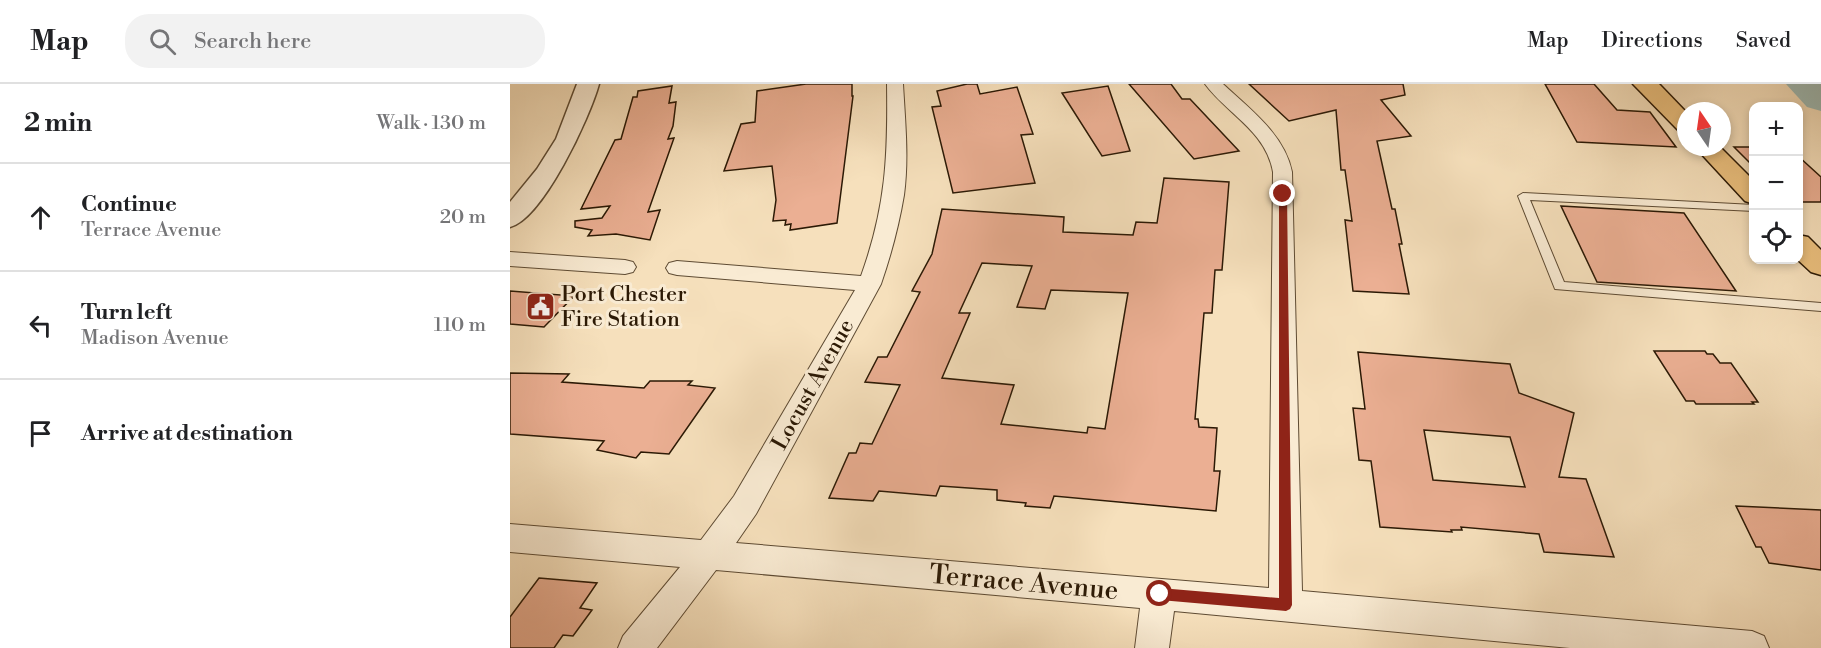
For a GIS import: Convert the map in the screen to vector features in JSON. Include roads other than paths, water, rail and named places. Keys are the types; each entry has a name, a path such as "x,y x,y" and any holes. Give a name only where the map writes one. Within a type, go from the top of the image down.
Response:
{"main road":[{"path":"1648,85 1677,116"},
{"path":"1716,156 1749,191"},
{"path":"1803,248 1821,266"}],"street":[{"path":"510,219 555,160 573,125 588,84"},
{"name":"Locust Avenue","path":"635,648 709,555 745,505 870,284 883,245 894,194 897,141 895,84"},
{"path":"1213,84 1246,115 1274,149 1281,165 1286,605"},
{"path":"510,259 625,267"},
{"path":"677,268 870,284"},
{"name":"Terrace Avenue","path":"510,538 1286,605 1700,646 1752,648"},
{"path":"1152,648 1160,594"}],"lane":[{"path":"1749,208 1523,196 1559,286 1821,308"}],"waterway":[{"path":"1805,84 1821,99"}],"place":[{"name":"Port Chester Fire Station","path":"540,306"}]}
